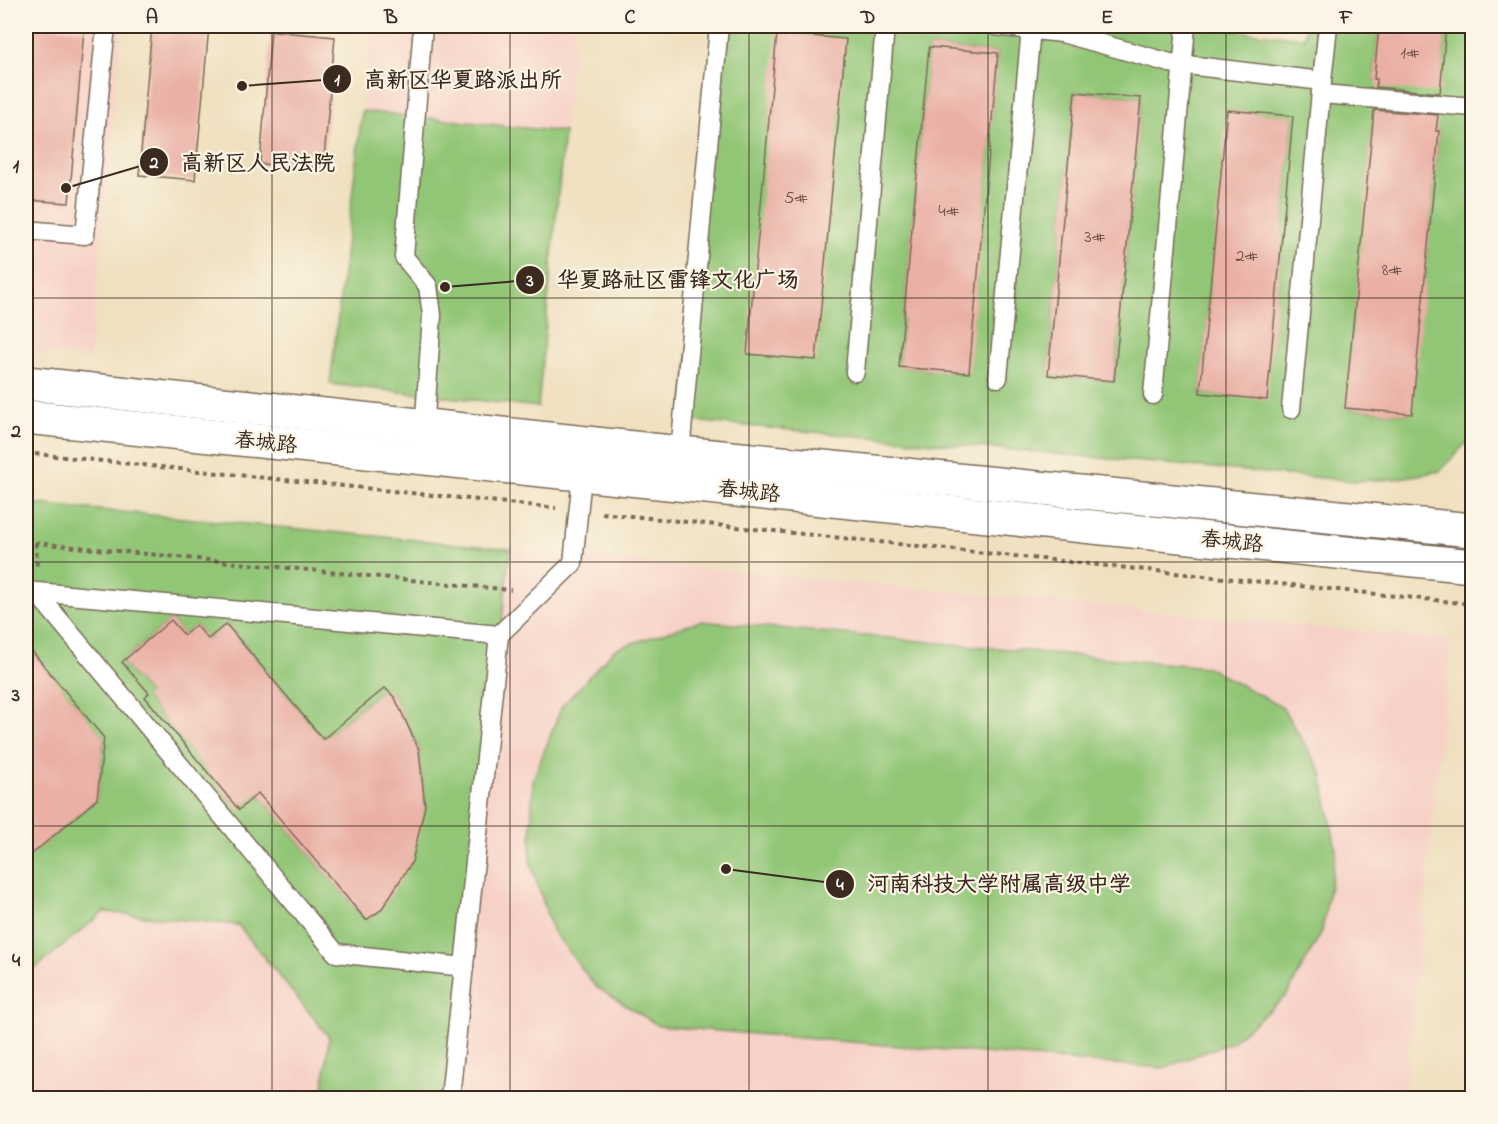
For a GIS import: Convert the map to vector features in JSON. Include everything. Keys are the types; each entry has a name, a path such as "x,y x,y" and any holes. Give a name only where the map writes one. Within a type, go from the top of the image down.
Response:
{"street":[{"name":"春城路","path":"26,383 425,425 584,458 1473,566"},
{"name":"春城路","path":"26,417 420,458 584,458 680,453 1473,530"}],"lane":[{"path":"26,230 85,236 106,26"},
{"path":"420,458 425,425 432,315 428,286 404,257 423,26"},
{"path":"680,453 719,26"},
{"path":"855,372 885,26"},
{"path":"995,26 1062,33 1182,64 1322,87 1473,107"},
{"path":"1153,395 1186,26"},
{"path":"1291,409 1328,26"},
{"path":"998,378 1031,29"},
{"path":"450,1098 499,635 573,563 584,458"},
{"path":"31,592 499,635"},
{"path":"31,592 336,953 464,967"}],"path":[{"path":"26,453 1473,604"},
{"path":"26,542 543,593"}],"shaded area":[{"path":"26,26 122,26 90,358 26,351"},
{"path":"371,26 576,26 564,132 362,111"},
{"path":"26,503 1451,640 1404,1098 26,1098"}],"green space":[{"path":"719,26 1235,26 1235,31 1304,38 1306,26 1379,26 1374,79 1440,85 1446,26 1472,26 1472,437 1440,471 1394,479 1356,481 682,420","holes":["929,47 998,53 968,373 899,367","1075,92 1141,98 1114,381 1048,375","1228,110 1293,117 1266,399 1200,393","1373,125 1439,131 1411,414 1346,408"]},
{"path":"362,111 564,132 538,407 330,384"},
{"path":"26,503 510,549 450,1098 322,1098 329,1037 238,925 104,912 26,976 26,859 97,799 104,739 26,644","holes":["171,620 184,635 196,625 208,639 227,624 323,739 384,688 395,698 419,749 425,806 381,910 366,920 258,793 239,809 145,697 149,693 122,662"]},
{"path":"700,621 1207,667 1282,707 1322,773 1336,851 1322,931 1287,995 1232,1042 1163,1068 659,1026 596,987 552,930 530,861 533,780 562,706 615,649"}],"building":[{"path":"26,26 84,30 69,203 26,200"},
{"path":"152,26 209,26 195,180 139,175"},
{"path":"1379,26 1446,26 1440,93 1376,87 1377,79 1374,79"},
{"path":"271,31 335,37 323,169 260,164"},
{"path":"777,33 846,39 816,360 747,354"},
{"path":"929,47 998,53 969,373 899,367"},
{"path":"1075,92 1141,98 1114,381 1048,375"},
{"path":"1227,110 1293,116 1267,400 1200,393"},
{"path":"1374,110 1438,115 1436,131 1439,131 1412,414 1345,408"},
{"path":"171,620 184,635 196,625 208,639 226,624 323,739 385,688 395,698 419,750 425,806 412,862 381,910 366,920 258,793 239,810 145,697 149,693 122,662"},
{"path":"26,644 104,738 97,799 26,859"}],"place":[{"name":"高新区华夏路派出所","path":"242,86"},
{"name":"高新区人民法院","path":"66,188"},
{"name":"华夏路社区雷锋文化广场","path":"445,287"},
{"name":"河南科技大学附属高级中学","path":"726,869"}]}
